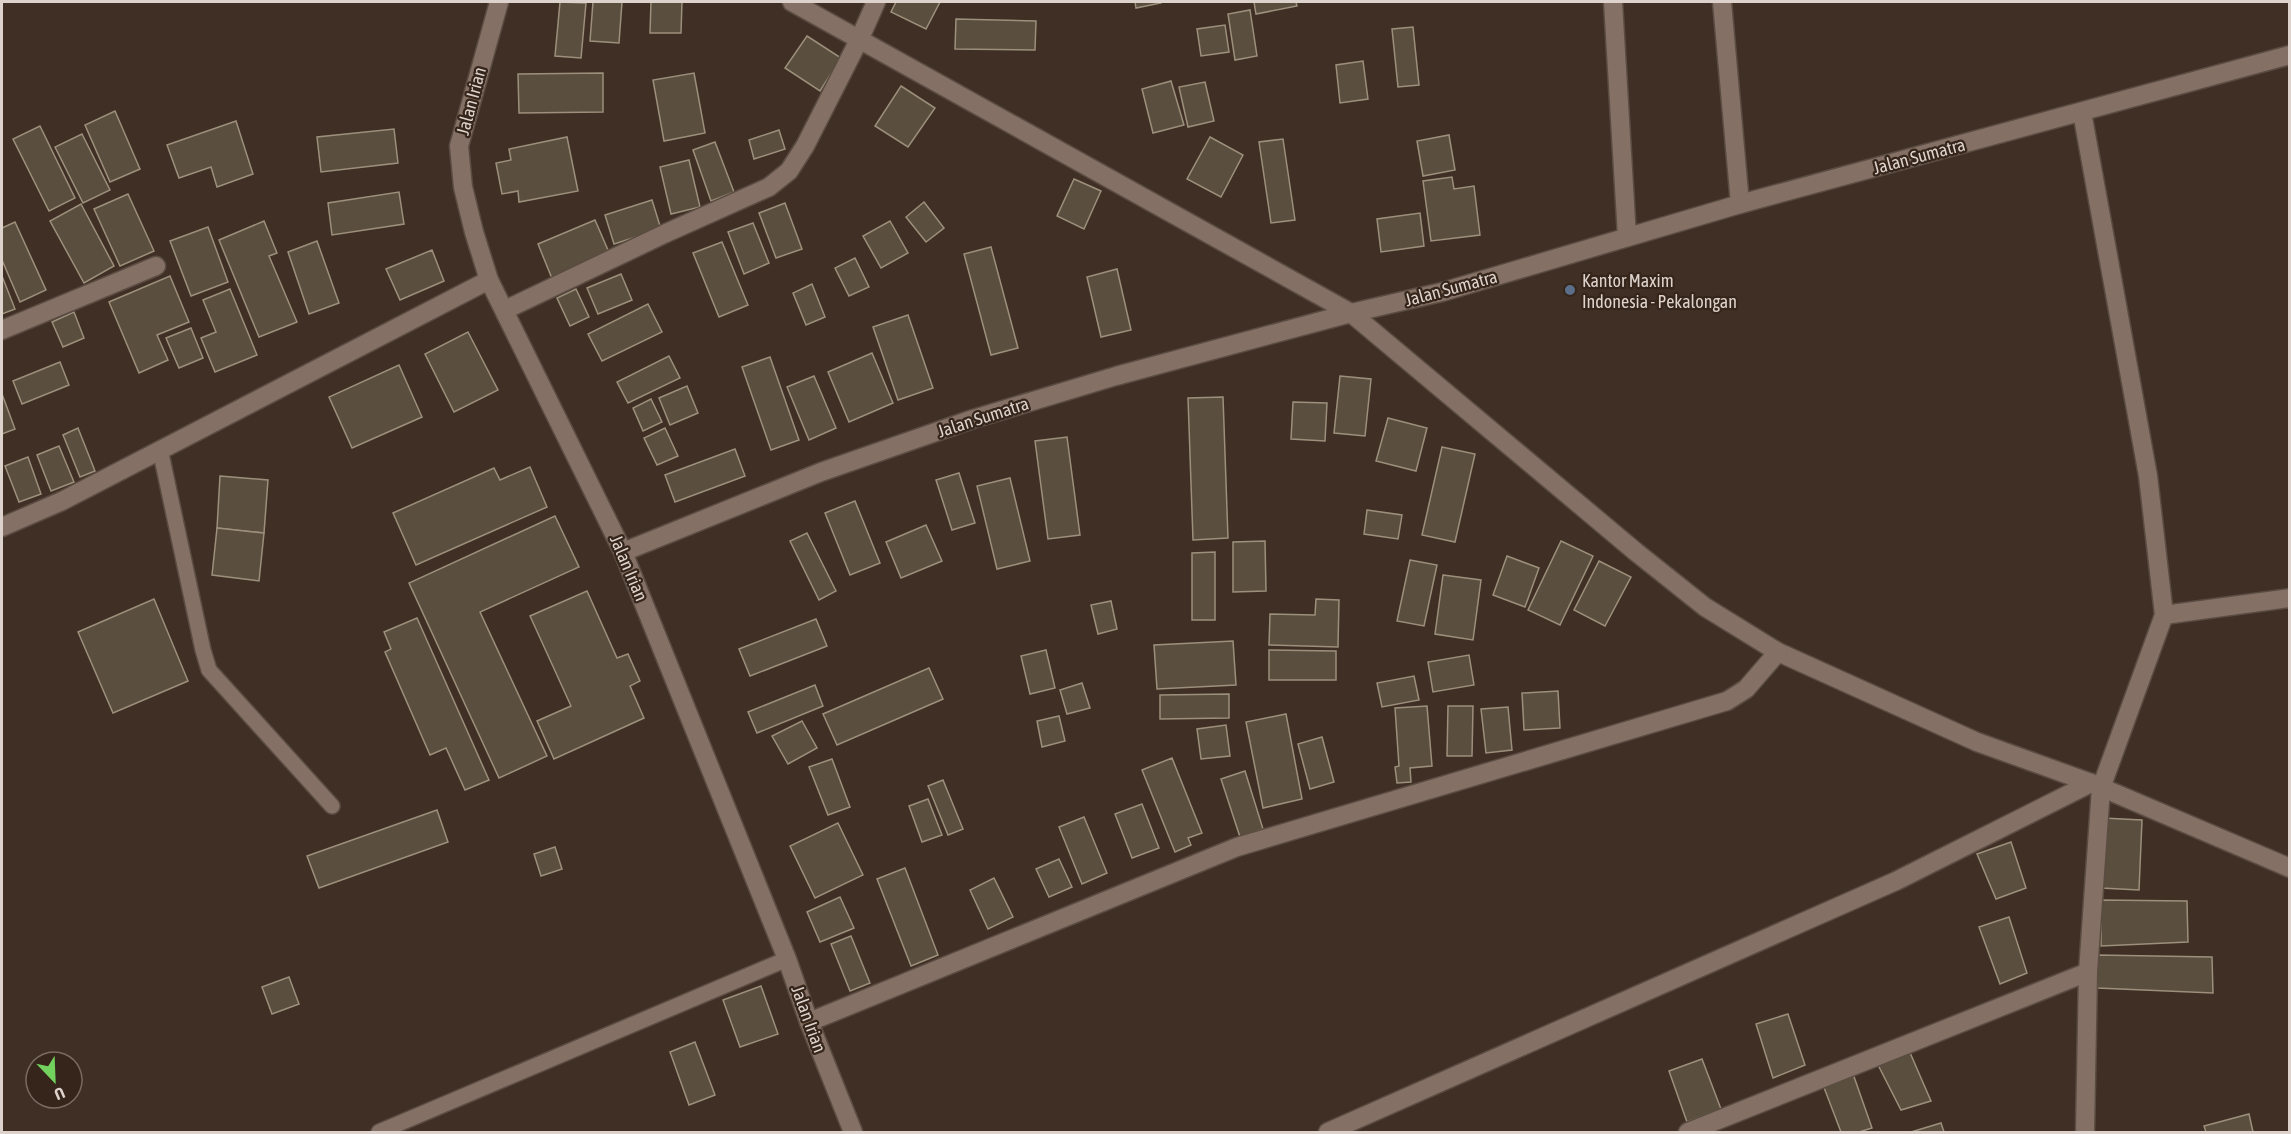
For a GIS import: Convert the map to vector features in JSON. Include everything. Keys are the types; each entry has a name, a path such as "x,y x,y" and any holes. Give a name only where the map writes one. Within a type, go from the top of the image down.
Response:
{"street":[{"name":"Jalan Irian","path":"499,2 459,146 463,188 489,280 506,310 623,552 787,959 809,1022 853,1132"},
{"path":"792,2 1351,313 1679,587 1705,607 1778,652 1977,742 2096,785 2289,868"},
{"path":"506,310 654,238 769,187 789,171 805,146 876,2"},
{"path":"1613,2 1627,237"},
{"path":"1722,2 1740,204"},
{"name":"Jalan Sumatra","path":"623,552 821,472 973,419 1116,376 1351,313 1442,292 1740,204 2289,55"},
{"path":"2082,112 2148,476 2164,615 2096,785 2084,1132"},
{"path":"2,330 156,266"},
{"path":"2,527 62,501 489,280"},
{"path":"2164,615 2289,598"},
{"path":"809,1022 1237,847 1727,700 1746,689 1778,652"},
{"path":"1328,1132 1896,881 2096,785"},
{"path":"1688,1132 2088,972"}],"lane":[{"path":"160,449 202,650 209,670 332,806"},
{"path":"380,1132 787,959"}],"building":[{"path":"560,2 586,3 581,58 555,56"},
{"path":"593,2 622,2 619,43 590,41"},
{"path":"651,2 682,2 681,33 650,33"},
{"path":"896,2 940,2 926,29 891,12"},
{"path":"1135,2 1161,2 1161,3 1136,8"},
{"path":"1254,2 1296,2 1297,6 1256,14"},
{"path":"1250,10 1257,56 1235,60 1228,14"},
{"path":"956,19 1036,21 1035,50 955,49"},
{"path":"1225,25 1229,52 1201,56 1197,29"},
{"path":"1413,27 1419,85 1398,87 1392,29"},
{"path":"807,36 841,58 820,91 785,68"},
{"path":"1363,61 1368,99 1340,103 1336,65"},
{"path":"603,73 603,112 519,113 518,74"},
{"path":"694,73 705,133 664,141 653,80"},
{"path":"1171,81 1184,125 1153,133 1142,89"},
{"path":"1205,82 1214,121 1188,127 1179,87"},
{"path":"901,86 935,108 908,147 875,126"},
{"path":"115,111 140,169 110,182 85,125"},
{"path":"236,121 253,174 217,187 211,167 179,178 167,145"},
{"path":"40,126 75,198 49,211 13,139"},
{"path":"394,129 398,163 321,172 317,137"},
{"path":"779,130 785,149 754,159 749,140"},
{"path":"82,134 110,190 83,203 55,147"},
{"path":"1449,135 1455,170 1423,176 1417,141"},
{"path":"567,137 578,191 519,202 518,191 502,194 496,163 511,160 509,149"},
{"path":"1210,137 1243,155 1221,197 1187,179"},
{"path":"1283,139 1295,220 1271,223 1259,142"},
{"path":"715,142 734,192 711,201 693,150"},
{"path":"689,160 700,207 671,214 660,167"},
{"path":"1452,177 1454,189 1474,186 1480,235 1431,241 1423,181"},
{"path":"1074,179 1101,191 1084,229 1057,216"},
{"path":"399,192 404,224 332,235 328,203"},
{"path":"128,194 154,251 120,266 94,209"},
{"path":"652,200 661,229 614,244 605,215"},
{"path":"924,202 944,228 926,242 906,217"},
{"path":"785,203 802,249 776,258 759,213"},
{"path":"81,204 114,266 84,283 50,221"},
{"path":"1420,213 1424,246 1381,252 1377,219"},
{"path":"595,220 611,257 553,281 538,244"},
{"path":"264,221 277,253 269,256 297,322 259,337 219,240"},
{"path":"890,221 908,253 881,268 863,236"},
{"path":"15,222 46,290 20,302 2,260 2,228"},
{"path":"753,223 769,263 744,274 728,232"},
{"path":"208,227 228,282 191,296 170,241"},
{"path":"317,241 339,303 309,314 288,252"},
{"path":"722,242 748,305 719,317 693,253"},
{"path":"991,247 1018,348 991,355 964,254"},
{"path":"432,250 444,281 400,300 386,269"},
{"path":"855,258 869,287 849,296 835,268"},
{"path":"1117,269 1131,330 1101,337 1087,277"},
{"path":"621,274 632,300 598,314 587,288"},
{"path":"2,276 15,309 2,314"},
{"path":"170,276 189,322 157,335 168,360 139,373 109,302"},
{"path":"812,284 825,317 806,325 793,293"},
{"path":"230,289 257,355 215,372 201,338 216,332 203,300"},
{"path":"576,289 589,317 570,326 557,298"},
{"path":"648,304 662,332 602,361 588,334"},
{"path":"74,312 84,338 63,347 52,322"},
{"path":"908,315 933,388 898,400 873,327"},
{"path":"191,328 203,358 179,368 166,338"},
{"path":"468,332 498,390 454,412 425,354"},
{"path":"872,353 893,403 849,422 828,372"},
{"path":"669,356 680,378 628,403 617,382"},
{"path":"770,357 799,440 771,450 742,367"},
{"path":"60,362 69,385 22,404 13,381"},
{"path":"399,365 422,417 352,448 329,397"},
{"path":"814,376 836,428 809,440 787,387"},
{"path":"1340,376 1371,379 1365,436 1334,433"},
{"path":"687,386 698,413 670,425 659,398"},
{"path":"2,394 15,429 2,434"},
{"path":"1223,397 1228,538 1193,540 1188,398"},
{"path":"651,399 662,422 643,431 633,408"},
{"path":"1293,402 1327,403 1325,441 1291,439"},
{"path":"1388,418 1427,428 1416,471 1376,461"},
{"path":"78,428 95,471 80,477 63,435"},
{"path":"665,428 678,456 657,465 644,438"},
{"path":"1067,437 1080,535 1048,539 1035,441"},
{"path":"59,446 74,482 51,491 37,455"},
{"path":"1442,447 1475,454 1455,542 1422,535"},
{"path":"735,449 745,476 675,502 665,475"},
{"path":"28,457 41,494 19,502 5,466"},
{"path":"530,467 547,507 416,565 393,513 494,468 500,480"},
{"path":"959,473 975,523 952,530 936,480"},
{"path":"220,476 268,480 264,533 217,528"},
{"path":"1010,478 1030,561 997,569 977,486"},
{"path":"855,501 880,563 850,575 825,513"},
{"path":"1367,510 1402,515 1398,539 1364,534"},
{"path":"555,516 579,567 480,612 547,756 499,778 409,583"},
{"path":"926,525 942,561 901,578 886,542"},
{"path":"217,528 264,533 259,581 212,575"},
{"path":"807,533 836,591 819,600 790,541"},
{"path":"1265,541 1266,591 1233,592 1233,542"},
{"path":"1561,541 1593,556 1560,625 1528,610"},
{"path":"1215,552 1215,620 1192,620 1192,553"},
{"path":"1507,556 1539,568 1525,607 1493,595"},
{"path":"1410,560 1437,565 1424,626 1397,621"},
{"path":"1599,561 1631,577 1605,626 1574,610"},
{"path":"1443,575 1481,580 1473,640 1435,634"},
{"path":"587,591 617,658 628,654 640,681 630,686 644,718 554,759 537,721 571,706 530,616"},
{"path":"154,599 188,681 113,713 78,632"},
{"path":"1316,599 1339,600 1338,647 1269,645 1270,614 1315,615"},
{"path":"1111,601 1117,629 1098,634 1091,605"},
{"path":"417,618 489,780 465,790 446,748 430,755 385,652 391,649 384,632"},
{"path":"816,619 827,646 750,676 739,649"},
{"path":"1233,641 1236,685 1157,689 1154,645"},
{"path":"1046,650 1055,688 1030,694 1021,656"},
{"path":"1269,650 1336,651 1336,680 1269,680"},
{"path":"1469,655 1474,685 1433,692 1428,662"},
{"path":"929,668 943,699 837,745 823,714"},
{"path":"1414,676 1419,700 1382,707 1377,683"},
{"path":"1082,683 1090,708 1067,714 1060,690"},
{"path":"815,685 823,706 757,733 748,712"},
{"path":"1558,691 1560,728 1524,730 1522,693"},
{"path":"1229,694 1229,718 1160,719 1160,695"},
{"path":"1427,706 1432,766 1410,768 1411,782 1397,783 1395,767 1399,766 1395,708"},
{"path":"1448,706 1473,706 1472,756 1447,756"},
{"path":"1508,707 1512,750 1486,753 1481,709"},
{"path":"1286,714 1302,799 1263,808 1246,722"},
{"path":"1059,716 1065,741 1042,747 1037,721"},
{"path":"802,721 817,748 788,764 772,736"},
{"path":"1226,725 1230,756 1201,759 1197,729"},
{"path":"1322,737 1334,782 1310,789 1298,744"},
{"path":"1172,758 1202,833 1188,838 1191,845 1175,852 1142,770"},
{"path":"832,759 850,807 828,815 809,767"},
{"path":"1245,771 1263,829 1240,837 1221,779"},
{"path":"943,780 963,829 948,835 928,786"},
{"path":"928,799 942,835 922,842 909,806"},
{"path":"1142,804 1159,848 1132,858 1115,814"},
{"path":"437,810 448,842 319,888 307,856"},
{"path":"1084,817 1107,873 1082,884 1059,827"},
{"path":"2103,818 2142,820 2139,890 2101,888"},
{"path":"838,823 863,875 815,898 790,846"},
{"path":"2011,842 2026,888 1996,899 1977,854"},
{"path":"555,847 562,869 541,876 534,854"},
{"path":"1059,859 1072,887 1049,897 1036,869"},
{"path":"905,868 938,955 911,966 877,879"},
{"path":"994,878 1013,917 988,929 970,890"},
{"path":"840,897 854,928 820,942 807,912"},
{"path":"2101,900 2187,901 2188,942 2101,946"},
{"path":"2009,917 2027,973 2000,984 1979,927"},
{"path":"851,936 870,983 850,991 831,944"},
{"path":"2097,955 2212,957 2213,993 2097,988"},
{"path":"289,977 299,1004 272,1014 262,987"},
{"path":"761,986 778,1034 740,1047 723,1000"},
{"path":"1788,1014 1805,1065 1773,1078 1756,1024"},
{"path":"695,1042 715,1095 689,1105 670,1052"},
{"path":"1908,1048 1931,1101 1901,1110 1876,1061"},
{"path":"1702,1059 1721,1109 1687,1122 1669,1071"},
{"path":"1852,1071 1872,1128 1859,1132 1841,1132 1823,1085"},
{"path":"2249,1114 2253,1132 2206,1132 2204,1126"},
{"path":"1941,1123 1944,1132 1911,1132"}],"place":[{"name":"Kantor Maxim Indonesia - Pekalongan","path":"1570,290"}]}
